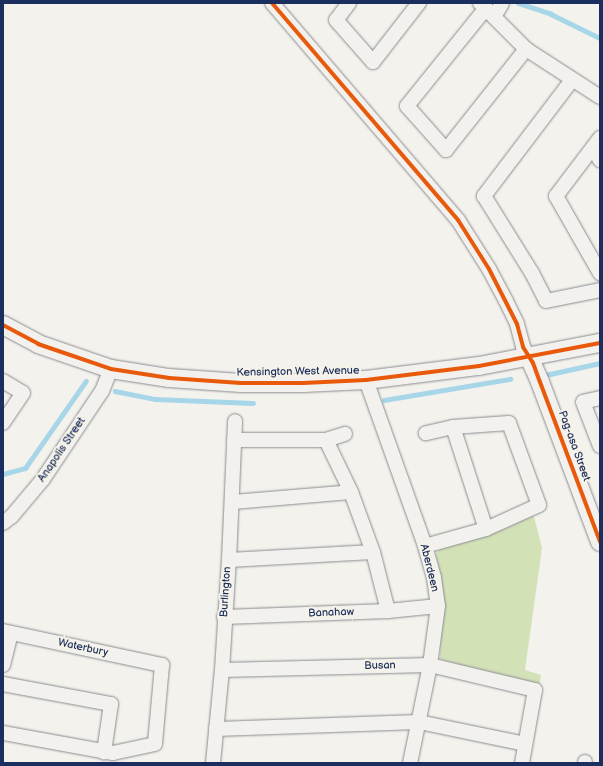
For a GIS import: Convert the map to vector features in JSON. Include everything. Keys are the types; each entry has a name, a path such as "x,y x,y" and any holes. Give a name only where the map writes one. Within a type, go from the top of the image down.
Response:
{"street":[{"path":"272,3 458,220 489,269 506,301 517,324 522,347 529,357"},
{"path":"349,3 336,20 373,62 419,3"},
{"path":"502,3 486,10 407,106 446,150 526,49"},
{"path":"486,10 526,49 600,97"},
{"path":"572,80 484,196 532,273 546,301 600,290"},
{"path":"596,143 600,160"},
{"path":"596,143 556,196 600,273"},
{"name":"Kensington West Avenue","path":"3,325 38,344 111,369 169,378 242,383 303,383 366,380 479,366 600,343"},
{"name":"Pag-asa Street","path":"529,357 540,382 600,542"},
{"name":"Anapolis Street","path":"3,523 44,480 102,391 111,369"},
{"name":"Aberdeen","path":"366,380 425,546 434,578 438,606 430,665 410,763"},
{"path":"3,381 23,393 3,423"},
{"path":"600,398 582,402 600,446"},
{"name":"Burlington","path":"213,763 222,670 224,618 233,502 235,421"},
{"path":"425,546 486,529 538,505 509,423 453,428 426,433"},
{"path":"453,428 486,529"},
{"path":"234,440 326,440 345,434"},
{"path":"326,440 351,492 373,552 388,611"},
{"path":"233,502 351,492"},
{"path":"229,560 373,552"},
{"name":"Banahaw","path":"224,618 388,611 438,606"},
{"path":"3,665 7,632"},
{"name":"Waterbury","path":"7,632 162,665 155,744 113,753 104,752"},
{"name":"Busan","path":"222,670 430,665 535,690 525,744"},
{"path":"3,684 111,704 104,752 3,733"},
{"path":"216,729 419,722 525,744 522,763"}],"green space":[{"path":"533,513 542,548 525,670 541,675 539,687 440,659 442,606 441,578 436,554 441,548"}],"waterway":[{"path":"518,3 551,14 600,38"},
{"path":"541,376 600,363"},
{"path":"384,400 510,379"},
{"path":"3,474 25,468 86,381"},
{"path":"115,391 155,399 253,403"}],"cycle path":[{"path":"272,3 458,220 489,269 517,324 523,347 533,363 600,542"},
{"path":"3,325 38,344 111,369 169,378 241,383 303,383 366,380 479,366 600,343"}]}
